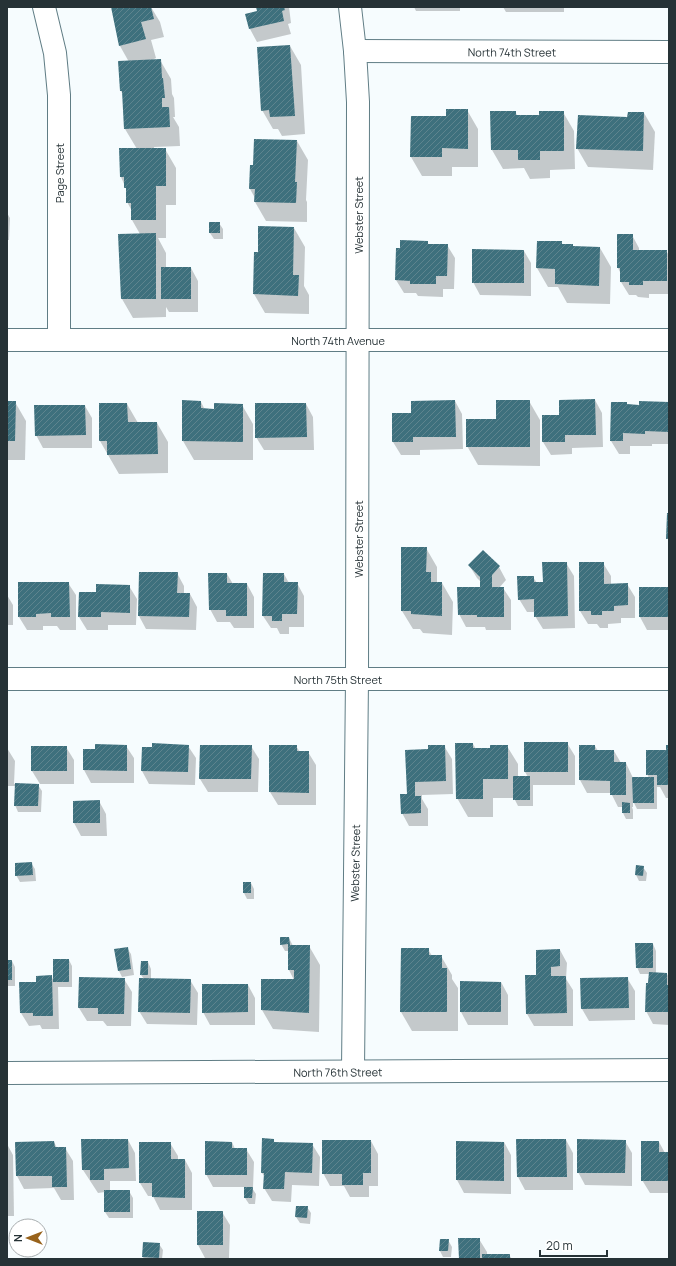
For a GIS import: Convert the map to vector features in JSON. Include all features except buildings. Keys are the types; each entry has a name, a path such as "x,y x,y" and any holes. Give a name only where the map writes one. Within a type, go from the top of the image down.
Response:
{"street":[{"name":"Page Street","path":"44,7 55,53 59,95 59,340"},
{"name":"Webster Street","path":"350,7 355,51 358,102 357,678 353,1070"},
{"name":"North 74th Street","path":"355,51 669,52"},
{"name":"North 74th Avenue","path":"7,340 669,340"},
{"name":"North 75th Street","path":"7,679 669,679"},
{"name":"North 76th Street","path":"7,1073 353,1070 669,1070"}]}
